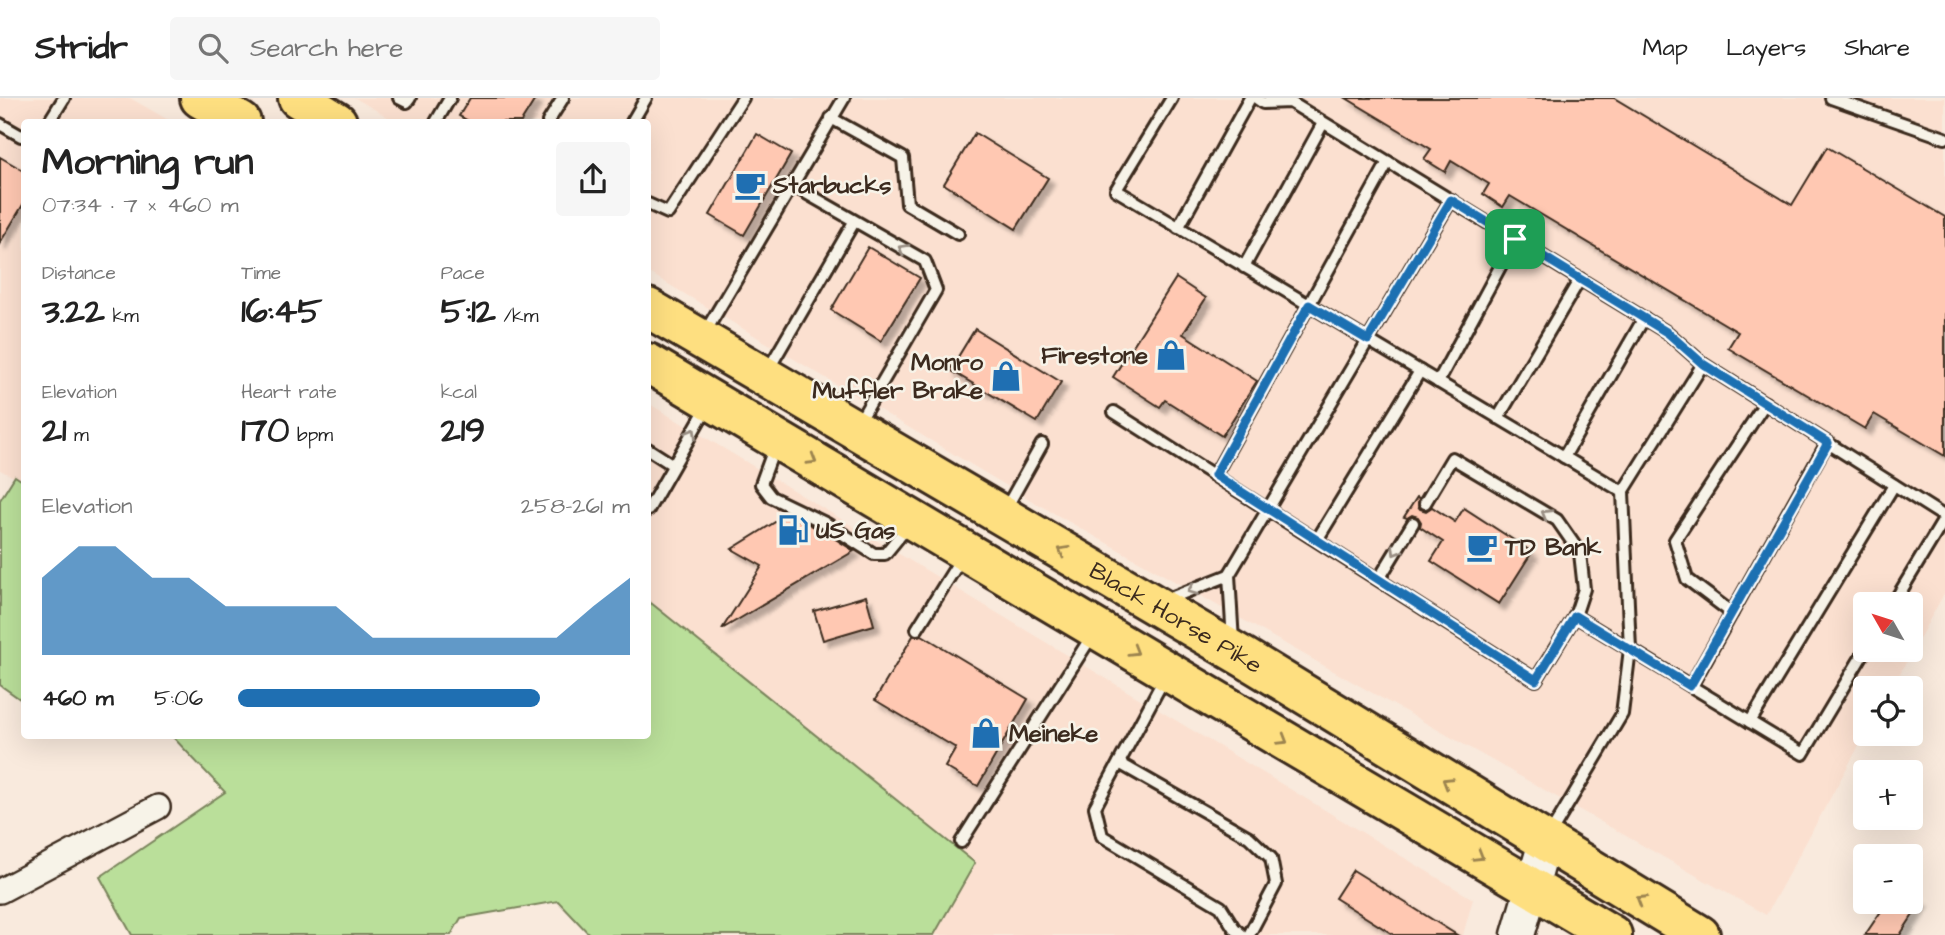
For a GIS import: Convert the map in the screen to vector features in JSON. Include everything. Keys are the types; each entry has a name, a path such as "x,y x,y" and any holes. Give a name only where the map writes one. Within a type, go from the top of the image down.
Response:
{"highway":[{"path":"200,98 236,119"},
{"path":"298,98 332,119"},
{"name":"Black Horse Pike","path":"651,310 1234,652 1700,935"},
{"name":"Black Horse Pike","path":"651,365 1612,935"}],"street":[{"path":"0,891 158,807"},
{"path":"1518,935 1545,842"}],"lane":[{"path":"50,119 64,98"},
{"path":"398,98 407,102 410,98"},
{"path":"438,119 450,98"},
{"path":"550,119 563,98"},
{"path":"634,119 646,98"},
{"path":"651,205 668,213 743,98"},
{"path":"701,339 844,98"},
{"path":"1172,98 1116,190 1623,492"},
{"path":"1178,228 1250,98"},
{"path":"1256,98 1263,103 1290,102 1515,239 1668,333 1703,364 1945,518 1900,592"},
{"path":"1831,98 1945,138"},
{"path":"831,118 903,158 907,204 958,234"},
{"path":"1244,267 1323,122"},
{"path":"0,124 21,136"},
{"path":"1215,475 1388,162"},
{"path":"792,185 925,261 936,290 855,430"},
{"path":"1234,652 1229,575 1451,200"},
{"path":"764,376 854,222"},
{"path":"1438,382 1515,239"},
{"path":"1498,418 1580,279"},
{"path":"1564,457 1644,318"},
{"path":"1545,842 1622,714 1630,649 1623,492 1703,364"},
{"path":"1317,540 1420,371"},
{"path":"651,505 711,400"},
{"path":"1731,613 1686,579 1675,540 1765,403"},
{"path":"1114,412 1536,680 1575,616 1584,589 1580,553 1557,520 1452,458 1425,502"},
{"path":"777,440 761,484 771,497 827,524 874,554 885,554 913,520"},
{"path":"1690,686 1828,443"},
{"path":"1002,516 1042,444"},
{"path":"651,451 673,465"},
{"path":"1750,722 1894,485"},
{"path":"1378,579 1413,523"},
{"path":"918,629 966,552"},
{"path":"1154,605 1229,575"},
{"path":"1575,616 1802,754 1858,662"},
{"path":"961,842 1096,629"},
{"path":"1168,671 1095,807 1102,836 1221,907 1234,928 1242,935"},
{"path":"1119,762 1249,837 1271,858 1276,884 1249,935"}],"shaded area":[{"path":"0,98 130,98 167,119 21,119 21,480 0,470"},
{"path":"355,98 1945,98 1945,592 1923,632 1923,592 1853,592 1853,662 1906,662 1899,676 1853,676 1853,746 1859,746 1766,915 1034,502 651,274 651,119 391,119"},
{"path":"651,405 1473,899 1463,935 934,935 975,863 651,603"}],"green space":[{"path":"15,476 21,480 20,699 0,685 0,500"},
{"path":"651,603 975,863 934,935 590,935 558,901 461,918 451,935 132,935 100,877 225,792 175,739 651,739"}],"building":[{"path":"470,98 536,98 523,119 464,119 459,116"},
{"path":"1346,98 1614,98 1792,205 1827,147 1945,217 1945,456 1874,414 1865,429 1728,348 1738,332 1510,196 1503,207 1483,194 1489,184 1451,161 1445,172 1424,159 1431,149"},
{"path":"975,133 1048,178 1016,229 944,184"},
{"name":"Starbucks","path":"757,134 791,154 744,235 710,215"},
{"path":"0,157 21,169 21,208 0,243"},
{"path":"868,247 920,278 881,341 831,310"},
{"name":"Firestone","path":"1176,278 1206,298 1183,334 1257,381 1222,436 1165,400 1160,407 1113,377"},
{"name":"Monro Muffler Brake","path":"975,329 1061,382 1037,422 950,370"},
{"name":"TD Bank","path":"1417,497 1420,509 1426,511 1432,507 1455,522 1464,508 1532,552 1499,604 1431,561 1443,542 1420,527 1418,517 1404,517"},
{"name":"US Gas","path":"788,514 823,531 854,551 722,629 762,566 732,549"},
{"path":"866,596 874,625 823,640 814,611"},
{"path":"922,635 1028,699 978,786 945,767 956,748 875,700 913,636"},
{"path":"1353,870 1457,935 1394,935 1335,898"},
{"path":"1879,914 1914,914 1900,935 1865,935"}],"place":[{"name":"Starbucks","path":"750,185"},
{"name":"Firestone","path":"1171,355"},
{"name":"Monro Muffler Brake","path":"1006,376"},
{"name":"US Gas","path":"793,530"},
{"name":"TD Bank","path":"1482,547"},
{"name":"Meineke","path":"986,733"}],"route":[{"path":"1451,200 1515,239 1668,333 1703,364 1828,443 1690,686 1575,616 1536,680 1215,475 1309,305 1368,340 1451,200"}]}
